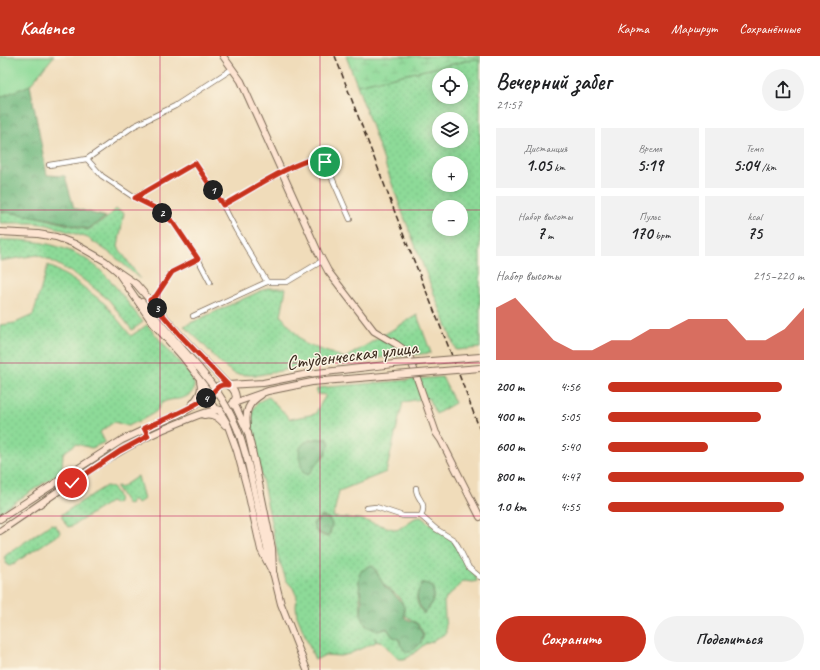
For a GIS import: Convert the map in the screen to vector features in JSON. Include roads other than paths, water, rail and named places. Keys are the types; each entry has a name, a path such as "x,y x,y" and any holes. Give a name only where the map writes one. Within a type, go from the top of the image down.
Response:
{"main road":[{"path":"223,56 241,81 328,271 374,331 400,346 409,355 436,433 442,440 480,517"},
{"path":"0,232 56,237 75,244 105,261 136,284 180,335 228,385 236,397 234,403 224,410 208,411 148,436 120,451 0,531"},
{"path":"117,271 199,368 232,415 248,463 281,604 307,670"},
{"path":"117,271 152,322 200,377 208,389 212,406 219,410 227,423 237,451 248,492 261,550 274,575"},
{"name":"Студенческая улица","path":"228,385 263,383 308,374 394,364 480,357"},
{"name":"Студенческая улица","path":"234,403 268,391 312,382 480,368"},
{"path":"187,410 201,393 202,387 200,377"},
{"path":"0,519 95,456 122,440 144,428 187,410 209,396 217,386 224,384 228,385"},
{"path":"268,391 257,397 251,403 246,414 248,433 272,548 274,575"},
{"path":"234,403 248,433"},
{"path":"191,418 208,414 214,415 226,426 237,451"},
{"path":"144,428 148,436"}],"street":[{"path":"49,165 87,159 134,126 175,106 232,69"},
{"path":"223,205 282,172 304,161 319,157 325,162 350,219"},
{"path":"87,159 102,176 135,198 155,208 173,222 198,259 210,282"},
{"path":"135,198 195,163 223,205 267,282"},
{"path":"150,300 156,296 172,272 198,259"},
{"path":"193,316 267,282 287,282 322,260"},
{"path":"416,488 416,492 424,505 421,516"},
{"path":"367,508 376,507 403,516 421,516 436,529 454,540 469,568 480,577"}],"railway":[{"path":"335,56 480,430"}]}
